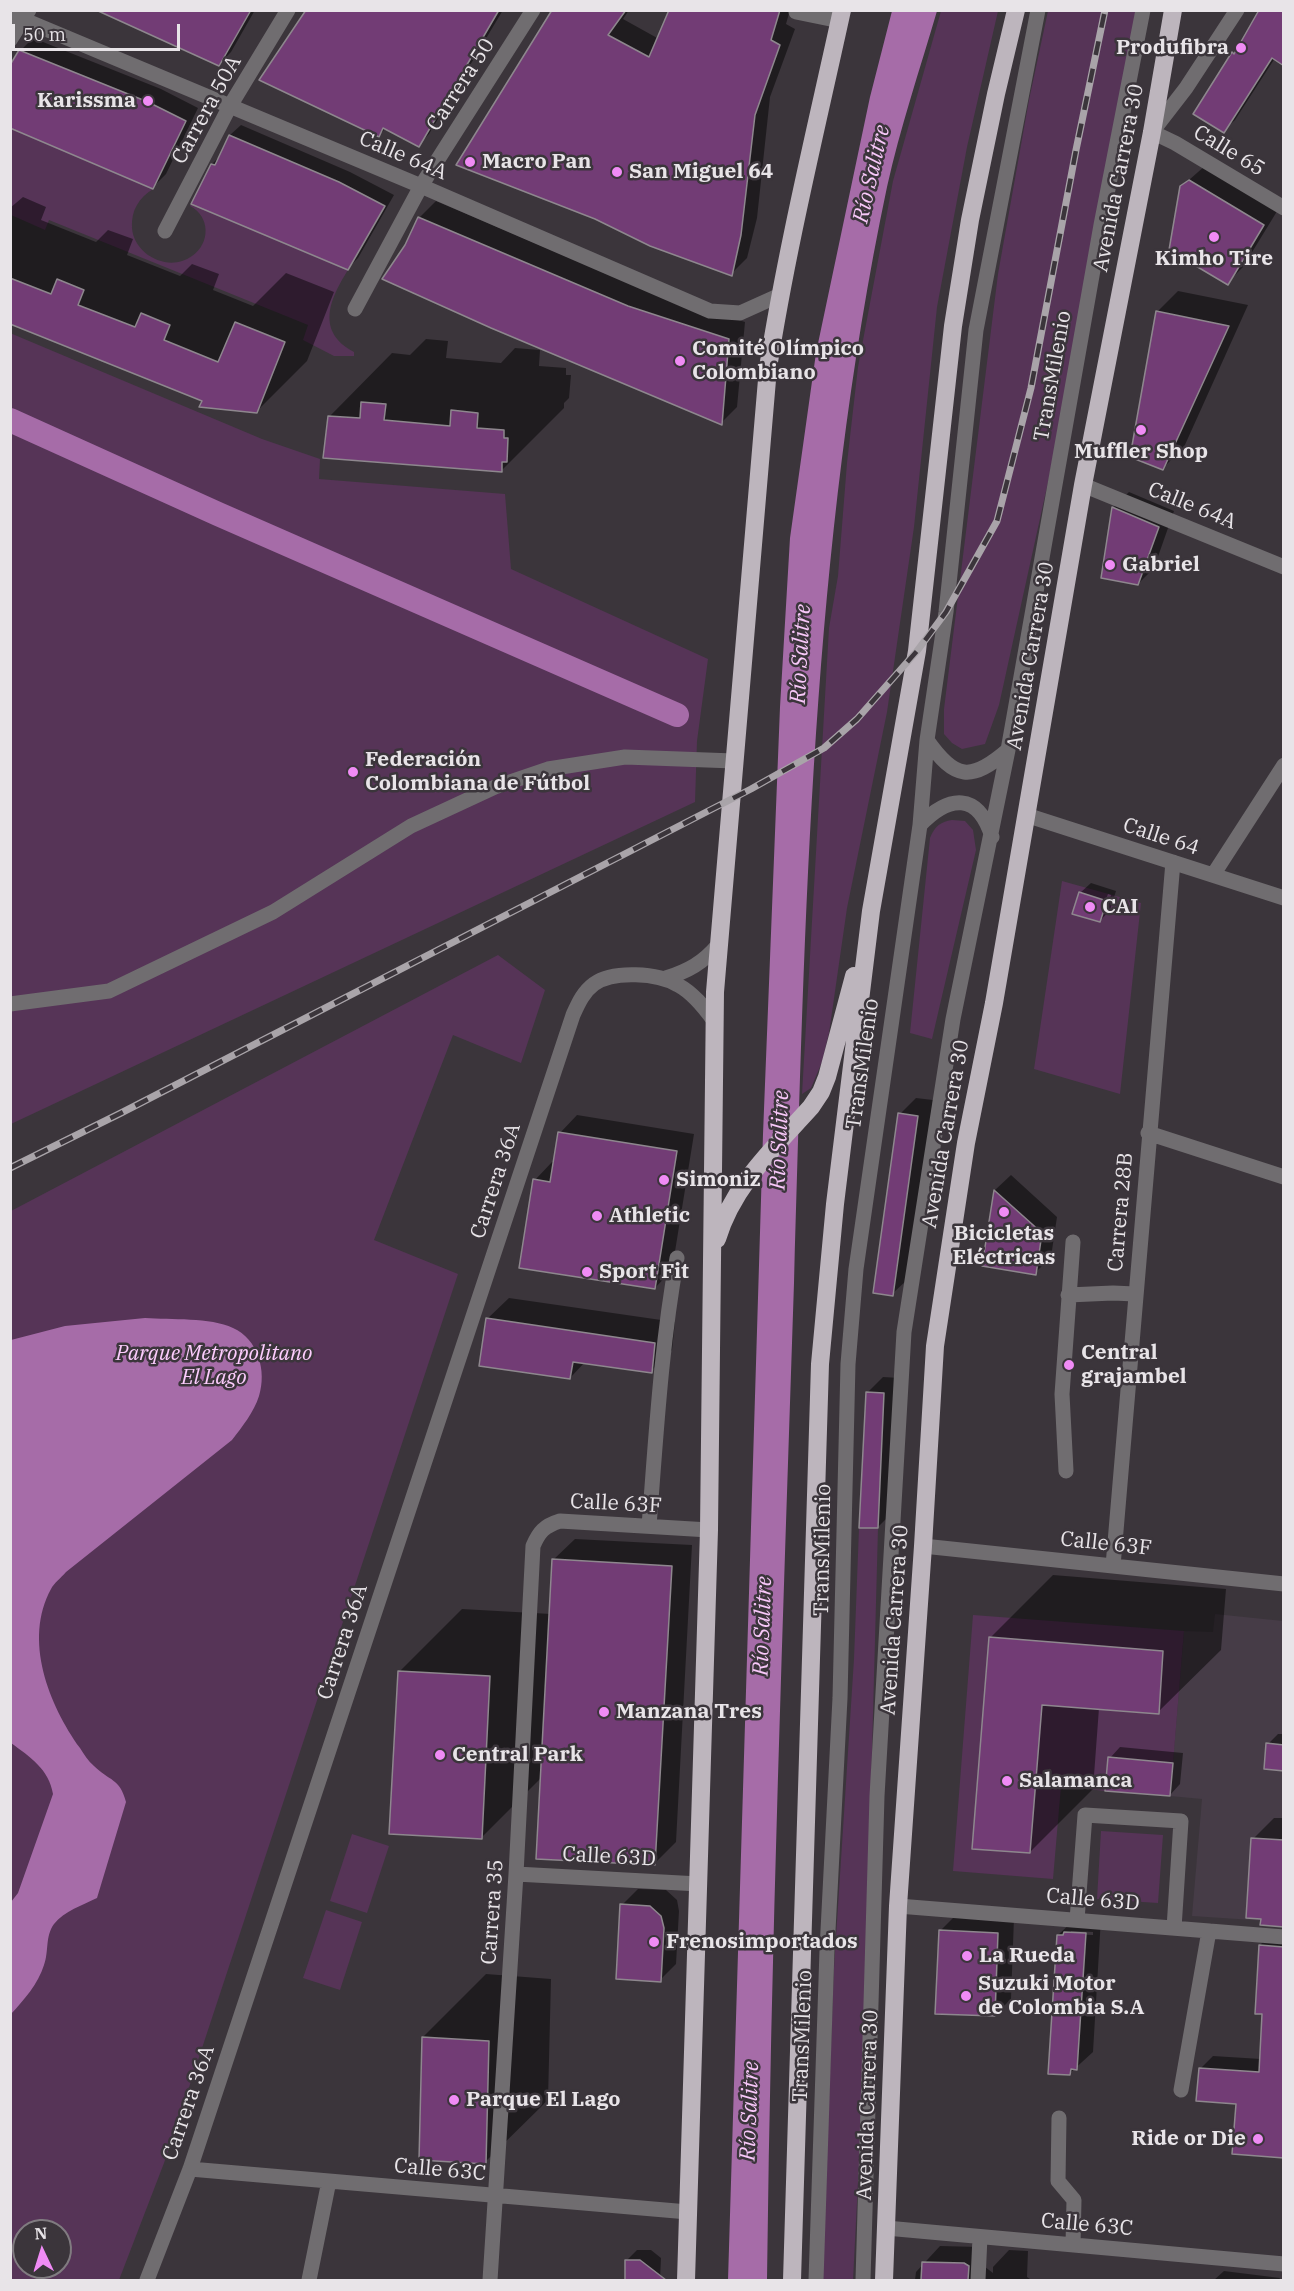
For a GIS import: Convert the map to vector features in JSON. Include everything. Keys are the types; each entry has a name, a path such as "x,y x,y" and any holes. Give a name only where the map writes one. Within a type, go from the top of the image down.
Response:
{"highway":[{"path":"792,2280 820,1364 836,1204 871,911 917,651 953,326 970,220 1016,10"},
{"name":"Avenida Carrera 30","path":"884,2280 898,1906 923,1546 934,1346 966,1143 994,1003 1083,485 1152,132 1173,10"},
{"path":"686,2280 709,1530 714,1021 718,945 768,368 798,205 841,16"},
{"path":"711,1260 729,1206 742,1185 811,1107 821,1092 871,911"}],"street":[{"name":"Carrera 50A","path":"165,231 230,106 288,10"},
{"name":"Carrera 50","path":"355,309 422,186 533,10"},
{"name":"TransMilenio","path":"816,2280 827,1950 840,1698 848,1364 856,1269 920,825 927,740 946,612 976,330 1038,10"},
{"name":"TransMilenio","path":"863,2280 877,1796 904,1332 953,1019 992,837 1101,225 1143,10"},
{"path":"1152,132 1186,88 1237,10"},
{"path":"796,12 841,16"},
{"name":"Calle 64A","path":"21,15 710,311 740,313 780,296"},
{"path":"10,40 21,15"},
{"name":"Calle 65","path":"1152,132 1175,143 1284,208"},
{"name":"Calle 64A","path":"1083,485 1284,567"},
{"path":"927,740 941,759 952,769 978,771 990,765 1008,750"},
{"path":"10,1004 110,991 273,912 411,826 495,787 548,769 625,757 734,761"},
{"path":"1213,875 1284,765"},
{"path":"920,825 932,813 947,804 960,802 974,809 986,819 992,837"},
{"name":"Calle 64","path":"1026,815 1284,898"},
{"name":"Carrera 28B","path":"1113,1566 1148,1133 1173,862"},
{"path":"666,978 697,965 706,959 718,945"},
{"name":"Carrera 36A","path":"147,2280 190,2169 573,1015 580,998 593,984 607,978 624,974 666,978"},
{"path":"666,978 680,985 714,1021"},
{"path":"1148,1133 1284,1177"},
{"path":"1066,1471 1062,1394 1073,1242"},
{"path":"649,1526 668,1312 677,1258"},
{"path":"1068,1295 1135,1294"},
{"name":"Calle 63F","path":"533,1546 540,1532 549,1524 560,1521 709,1530"},
{"name":"Carrera 35","path":"490,2280 516,1874 533,1546"},
{"name":"Calle 63F","path":"923,1546 1284,1584"},
{"path":"1077,1920 1085,1815 1172,1820 1181,1821 1174,1928"},
{"name":"Calle 63D","path":"516,1874 699,1884"},
{"name":"Calle 63D","path":"898,1906 1284,1937"},
{"path":"1181,2090 1209,1931"},
{"path":"1059,2118 1058,2181 1074,2200 1073,2245"},
{"name":"Calle 63C","path":"190,2169 688,2212"},
{"path":"309,2280 329,2181"},
{"name":"Calle 63C","path":"886,2228 1284,2264"},
{"path":"978,2280 980,2236"}],"shaded area":[{"path":"1215,1614 1283,1621 1283,1922 1192,1916 1202,1799 1170,1796 1184,1631 1213,1632"}],"green space":[{"path":"941,11 998,11 967,147 937,307 914,527 887,712 847,908 829,1033 822,1062 811,1088 802,1094 829,628 838,576 847,463 858,367 893,181"},
{"path":"1048,11 1136,11 1050,473 999,705 985,744 962,749 944,734 944,709 998,274 1029,100"},
{"path":"10,128 153,189 137,205 132,228 139,246 146,253 163,262 183,261 198,251 203,244 206,230 204,223 197,210 190,206 191,204 348,270 332,304 330,325 334,335 354,352 354,356 334,356 303,340 308,325 49,220 45,230 11,215"},
{"name":"Federación Colombiana de Fútbol","path":"10,333 262,439 320,459 319,479 505,494 511,569 708,659 697,741 695,802 11,1124"},
{"path":"952,820 965,821 973,830 976,850 932,1039 910,1033 930,838 938,825"},
{"path":"1062,881 1141,903 1120,1094 1034,1069"},
{"name":"Parque Metropolitano El Lago","path":"498,955 545,990 521,1063 453,1035 374,1240 458,1274 164,2163 119,2280 11,2280 11,1211"},
{"path":"859,1528 878,1528 863,2085 853,2280 822,2280 834,1968 854,1659"},
{"path":"973,1615 1184,1631 1173,1763 1109,1757 1105,1791 1061,1786 1053,1879 953,1871","holes":["989,1638 1163,1651 1158,1714 1042,1705 1030,1853 973,1849"]},
{"path":"1101,1831 1163,1835 1158,1903 1097,1899"},
{"path":"352,1834 389,1846 367,1913 330,1901"},
{"path":"326,1910 362,1922 340,1990 303,1978"}],"water":[{"name":"Río Salitre","path":"892,11 937,11 887,187 862,322 842,459 827,595 816,733 802,1008 771,2031 767,2280 728,2280 763,1134 780,707 790,538 816,353 870,97"},
{"path":"145,1318 213,1322 224,1324 242,1333 249,1340 258,1357 261,1366 261,1386 254,1408 232,1440 66,1572 52,1587 43,1609 39,1629 43,1672 58,1712 90,1762 121,1788 126,1802 97,1898 68,1912 54,1924 49,1934 45,1960 38,1979 11,2014 11,1902 18,1893 53,1794 43,1771 11,1743 11,1340 65,1326"}],"building":[{"path":"96,10 251,10 219,66"},
{"path":"306,10 499,10 419,147 383,128 379,137 259,80"},
{"path":"552,10 626,10 608,35 649,57 669,10 780,10 771,40 780,45 755,115 741,235 732,276 650,246 595,219 456,165"},
{"path":"1259,10 1284,10 1284,66 1272,58 1224,133 1193,114 1232,52 1234,54"},
{"path":"19,50 148,102 186,121 153,189 10,128 10,65"},
{"path":"229,135 339,182 385,206 348,270 191,204 211,164 215,165"},
{"name":"Kimho Tire","path":"1189,180 1264,225 1228,285 1169,250 1180,186"},
{"path":"418,217 628,306 729,339 722,425 491,328 382,279 405,245"},
{"path":"10,278 51,294 57,279 84,290 78,305 135,327 141,313 170,325 164,340 218,362 235,322 285,342 257,413 199,407 202,401 10,324"},
{"path":"1156,311 1229,326 1163,470 1130,457"},
{"path":"361,402 386,404 384,420 450,426 451,410 478,413 477,428 504,430 504,438 508,438 507,462 502,462 502,472 323,458 328,416 360,418"},
{"path":"1112,507 1159,527 1138,585 1101,578"},
{"name":"CAI","path":"1079,892 1107,901 1100,922 1072,914"},
{"path":"898,1113 918,1116 893,1296 873,1293"},
{"path":"558,1132 677,1151 655,1289 519,1268 533,1179 550,1182"},
{"name":"Bicicletas Eléctricas","path":"994,1190 1042,1233 1036,1275 982,1266"},
{"path":"486,1318 655,1343 652,1373 573,1362 570,1379 479,1366"},
{"path":"866,1392 884,1393 878,1528 859,1528"},
{"name":"Manzana Tres","path":"552,1559 672,1566 655,1865 536,1859"},
{"name":"Salamanca","path":"989,1637 1163,1651 1159,1714 1042,1705 1030,1853 972,1849"},
{"name":"Central Park","path":"398,1671 490,1676 482,1839 389,1834"},
{"path":"1266,1743 1284,1745 1284,1771 1264,1769"},
{"path":"1108,1757 1173,1763 1170,1796 1105,1791"},
{"path":"1251,1838 1284,1840 1284,1927 1260,1925 1261,1919 1246,1918"},
{"path":"620,1904 650,1906 661,1916 664,1928 661,1982 616,1979"},
{"path":"939,1930 998,1933 995,2016 935,2014"},
{"path":"1064,1932 1086,1933 1077,2070 1071,2069 1070,2075 1048,2074 1057,1935 1063,1935"},
{"path":"1259,1945 1284,1947 1284,2158 1232,2154 1236,2104 1196,2101 1199,2068 1259,2072 1262,2014 1255,2014"},
{"name":"Parque El Lago","path":"422,2037 489,2041 486,2164 419,2160"},
{"path":"625,2260 640,2260 666,2280 625,2280"},
{"path":"922,2262 964,2263 969,2266 968,2280 921,2280"}],"waterway":[{"path":"10,420 218,514 677,715"}],"railway":[{"path":"10,1168 751,789 824,748 857,719 917,651 946,612 997,521 1031,388 1105,10"}],"place":[{"name":"Produfibra","path":"1241,48"},
{"name":"Karissma","path":"148,101"},
{"name":"Macro Pan","path":"470,162"},
{"name":"San Miguel 64","path":"617,172"},
{"name":"Kimho Tire","path":"1214,237"},
{"name":"Comité Olímpico Colombiano","path":"680,361"},
{"name":"Muffler Shop","path":"1141,430"},
{"name":"Gabriel","path":"1110,565"},
{"name":"Federación Colombiana de Fútbol","path":"353,772"},
{"name":"CAI","path":"1090,907"},
{"name":"Simoniz","path":"664,1180"},
{"name":"Bicicletas Eléctricas","path":"1004,1212"},
{"name":"Athletic","path":"597,1216"},
{"name":"Sport Fit","path":"587,1272"},
{"name":"Central grajambel","path":"1069,1365"},
{"name":"Manzana Tres","path":"604,1712"},
{"name":"Central Park","path":"440,1755"},
{"name":"Salamanca","path":"1007,1781"},
{"name":"Frenosimportados","path":"654,1942"},
{"name":"La Rueda","path":"967,1956"},
{"name":"Suzuki Motor de Colombia S.A","path":"966,1996"},
{"name":"Parque El Lago","path":"454,2100"},
{"name":"Ride or Die","path":"1258,2139"}]}
